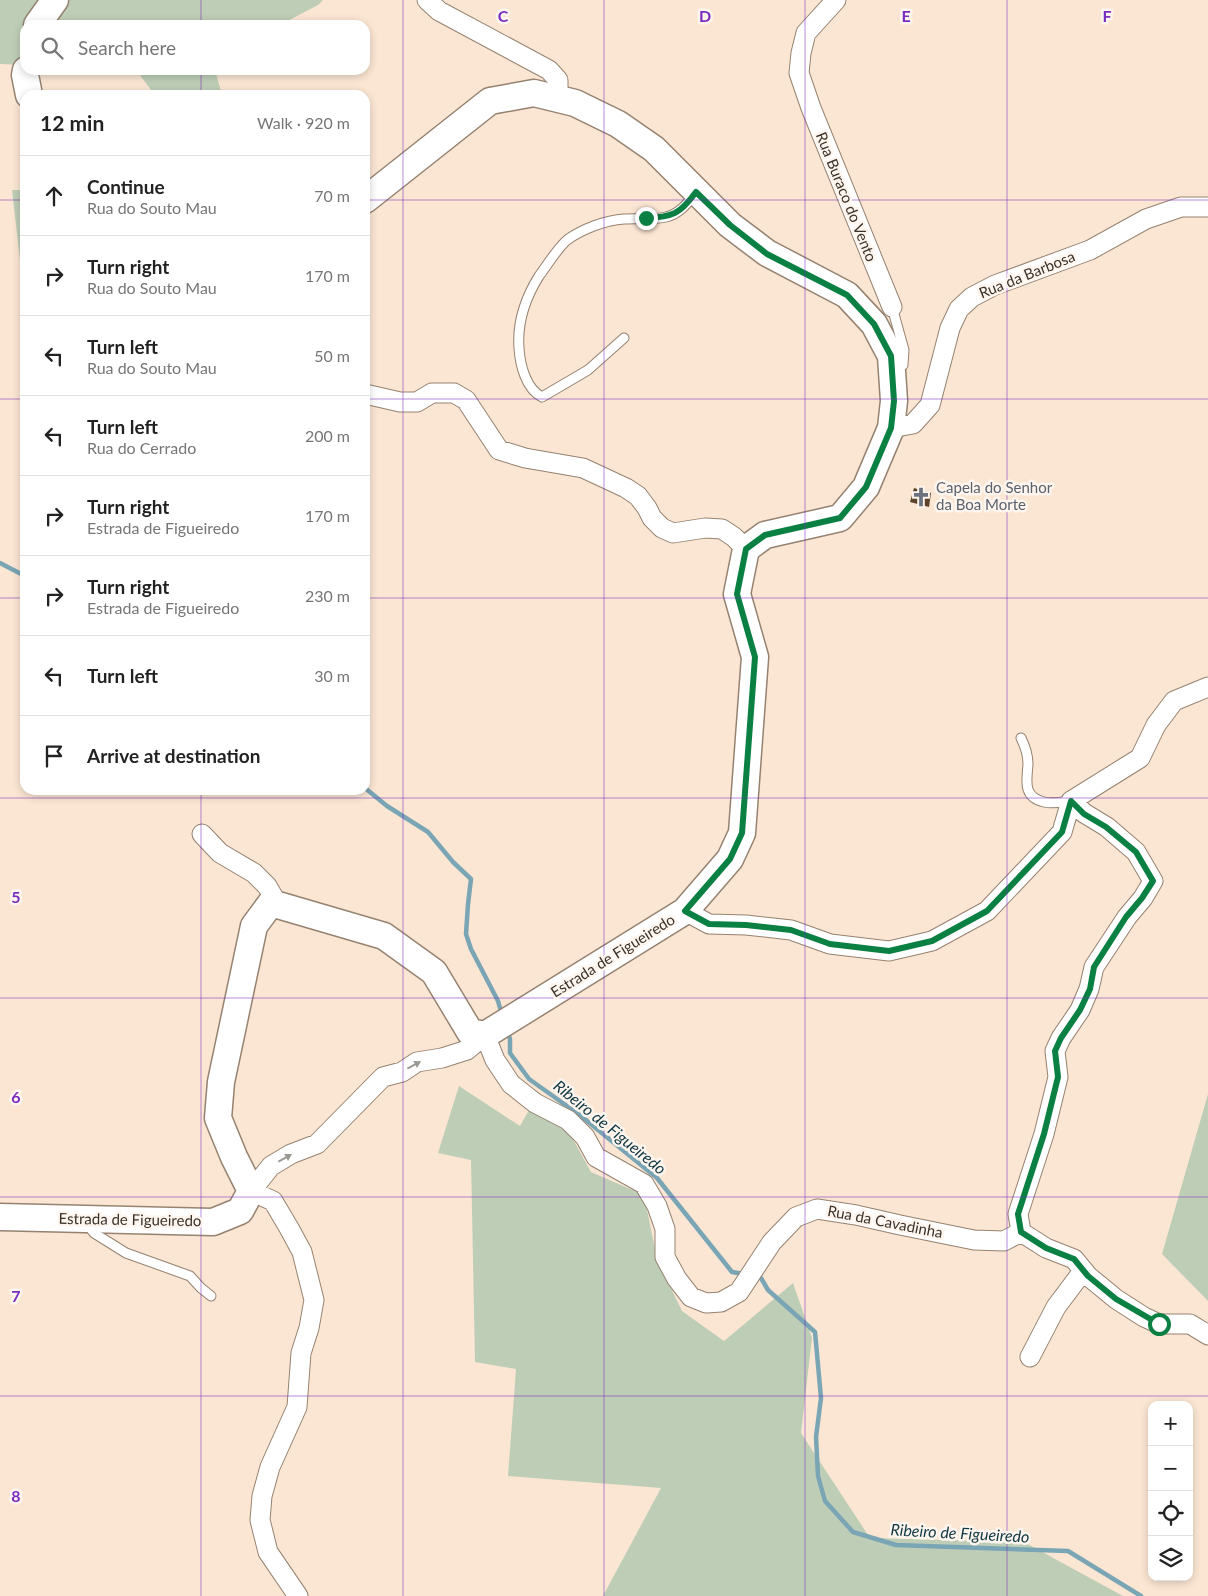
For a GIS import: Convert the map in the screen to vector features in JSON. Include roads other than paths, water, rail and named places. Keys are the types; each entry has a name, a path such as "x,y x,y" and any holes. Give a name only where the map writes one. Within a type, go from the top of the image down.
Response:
{"street":[{"path":"41,20 55,0"},
{"path":"427,0 439,11 550,70 558,80 558,99"},
{"name":"Rua Buraco do Vento","path":"836,0 806,33 800,53 799,73 811,108 892,307"},
{"path":"25,75 28,90"},
{"path":"370,196 490,101 534,94 575,103 618,124 654,149 730,225 767,254 847,295 874,324 891,356 900,387 891,428 866,487 840,518 765,535 746,549 734,536 722,529 705,528 673,533 662,528 652,518 638,496 626,488 583,468 525,458 499,450 466,400 454,393 432,393 417,402 400,402 370,395"},
{"name":"Rua da Barbosa","path":"891,428 913,424 930,405 950,328 959,309 972,297 995,285 1090,250 1146,219 1181,207 1208,207"},
{"name":"Estrada de Figueiredo","path":"498,1027 685,911 730,859 742,833 755,657 737,594 746,549"},
{"path":"685,911 709,924 746,925 791,930 840,946 889,951 932,941 987,911 1062,832 1071,801 1140,758 1156,725 1174,701 1208,687"},
{"path":"1071,801 1084,814 1106,827 1136,852 1153,881 1126,917 1094,967 1090,989 1080,1010 1061,1038 1055,1051 1058,1077 1044,1134 1018,1214 1021,1232 1046,1248 1074,1259 1083,1271 1116,1299 1144,1317 1159,1324 1190,1324 1208,1335"},
{"path":"202,834 220,853 254,873 267,886 278,905"},
{"path":"298,1596 268,1552 260,1520 262,1496 270,1467 297,1408 301,1353 309,1328 314,1300 302,1252 273,1201 251,1191 218,1118 221,1082 254,926 271,903 384,936 434,972 470,1032 498,1027"},
{"path":"251,1191 271,1166 291,1154 317,1144 383,1077 402,1072 417,1062 442,1058 467,1050 498,1027"},
{"name":"Rua da Cavadinha","path":"498,1027 495,1060 511,1084 535,1103 568,1120 585,1137 596,1157 644,1184 657,1206 665,1229 665,1257 677,1279 691,1297 706,1303 721,1302 739,1292 772,1242 796,1217 817,1209 856,1215 900,1226 974,1240 1004,1241 1021,1232"},
{"name":"Estrada de Figueiredo","path":"0,1217 213,1222 240,1211 251,1191"},
{"path":"1030,1357 1056,1307 1083,1271"}],"lane":[{"path":"624,338 588,370 542,397 534,393 529,386 519,358 518,342 524,306 531,289 556,251 568,240 601,223 622,219 666,217 676,213 686,205 696,192"},
{"name":"Rua Buraco do Vento","path":"892,307 904,350 900,387"},
{"path":"1021,738 1027,750 1026,779 1029,792 1035,799 1045,802 1071,801"},
{"path":"83,1219 94,1233 108,1243 126,1253 190,1276 211,1296"}],"waterway":[{"name":"Ribeiro de Figueiredo","path":"0,563 20,573"},
{"name":"Ribeiro de Figueiredo","path":"370,792 387,806 428,832 453,862 471,879 466,934 471,949 498,1001 502,1015"},
{"name":"Ribeiro de Figueiredo","path":"507,1030 510,1039 510,1053 529,1079 581,1116 657,1178 732,1272 744,1274"},
{"name":"Ribeiro de Figueiredo","path":"754,1276 761,1278 768,1290 815,1332 821,1398 816,1437 818,1476 825,1501 853,1532 896,1545 1068,1551 1141,1596"}],"place":[{"name":"Capela do Senhor da Boa Morte","path":"921,497"}]}
